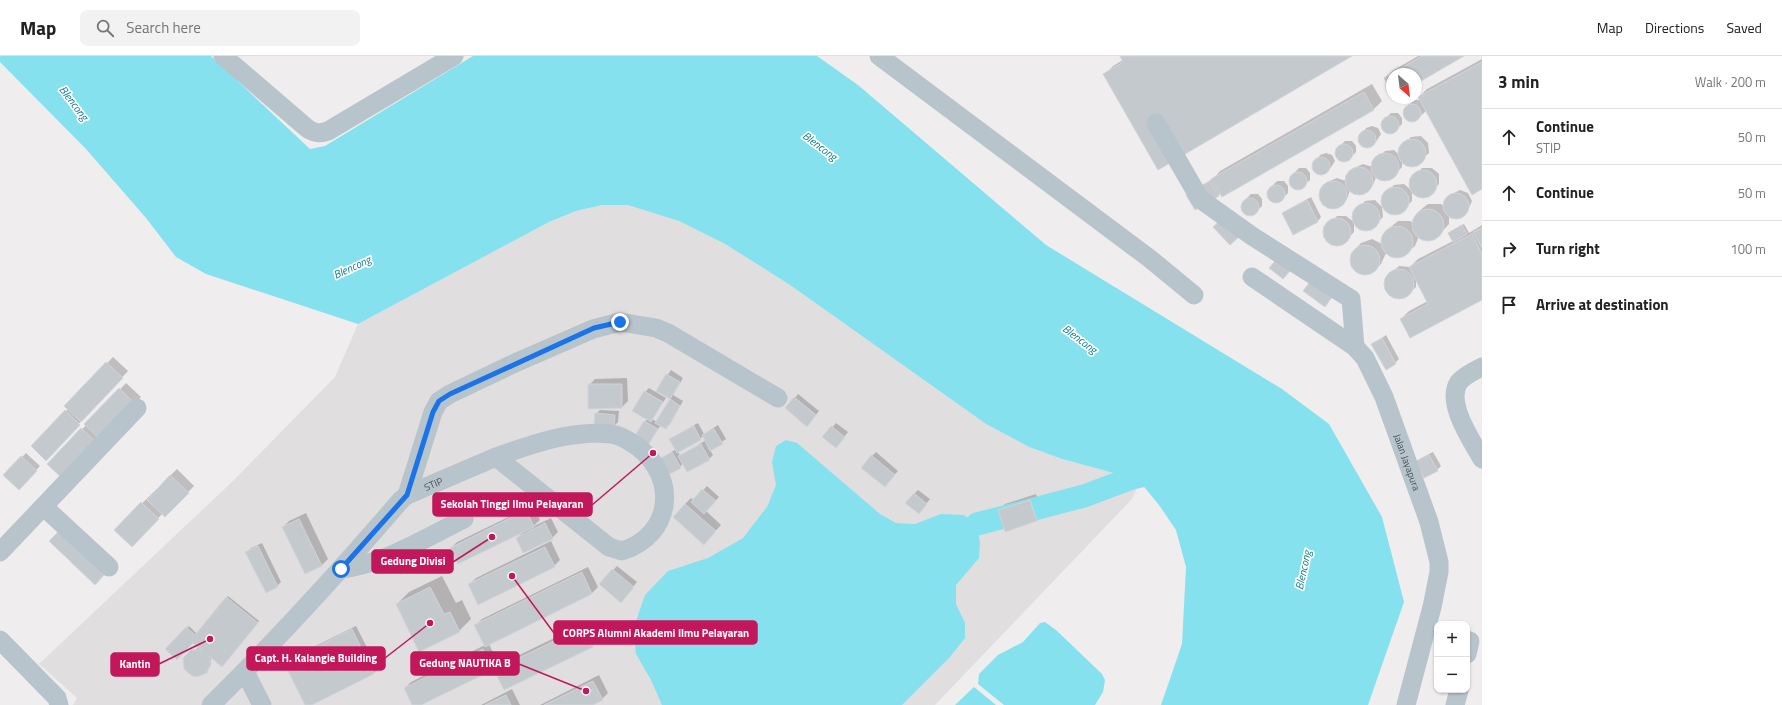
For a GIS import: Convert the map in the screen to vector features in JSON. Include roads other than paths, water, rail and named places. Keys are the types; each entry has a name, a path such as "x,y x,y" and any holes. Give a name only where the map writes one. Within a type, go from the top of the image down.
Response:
{"street":[{"path":"223,56 308,129 314,133 321,134 454,56"},
{"path":"879,56 1149,258 1194,295"},
{"path":"1156,123 1200,199 1252,236 1351,299 1355,347"},
{"name":"Jalan Jayapura","path":"1252,277 1355,347 1365,358 1384,397 1429,522 1439,572 1432,607 1406,705"},
{"path":"407,495 433,412 439,401 450,394 515,363 602,326 620,322 656,328 683,341 778,398"},
{"path":"1482,367 1465,376 1459,382 1454,398 1464,426 1482,459"},
{"path":"0,552 137,408"},
{"name":"STIP","path":"220,702 245,672 341,569 407,495 496,457 557,438 585,434 612,434 633,443 649,456 659,470 665,502 662,515 654,529 642,542 622,552 615,550 609,547 496,457"},
{"path":"44,507 109,567"},
{"path":"341,569 361,567 383,559 464,519"},
{"path":"0,640 58,698 59,705"},
{"path":"245,672 262,705"},
{"path":"1455,705 1458,693"}],"water":[{"name":"Blencong","path":"0,56 211,56 310,149 325,146 473,56 817,56 858,85 1046,245 1282,389 1329,424 1382,517 1404,602 1368,705 1161,705 1182,644 1186,567 1176,530 1159,505 1140,482 1121,475 1062,459 1029,447 986,424 790,285 725,244 679,221 628,205 602,205 576,211 549,222 358,324 206,274 176,257 146,218 86,149 0,62"},
{"path":"786,440 797,443 880,514 896,523 915,524 941,514 964,515 977,524 980,543 979,558 956,585 956,604 965,623 965,638 950,657 902,705 662,705 651,680 636,654 633,630 645,595 668,571 708,558 743,538 767,507 776,485 772,462 776,446"},
{"path":"1045,622 1056,630 1102,674 1105,680 1103,692 1095,705 1004,705 978,684 979,674 998,655 1023,642 1040,623"},
{"path":"974,687 996,705 955,705"}],"waterway":[{"path":"977,524 1084,496 1132,478 1164,471"}],"place":[{"name":"Sekolah Tinggi Ilmu Pelayaran","path":"653,453"},
{"name":"Gedung Divisi","path":"492,537"},
{"name":"CORPS Alumni Akademi Ilmu Pelayaran","path":"512,576"},
{"name":"Capt. H. Kalangie Building","path":"430,623"},
{"name":"Kantin","path":"210,639"},
{"name":"Gedung NAUTIKA B","path":"586,691"}]}
